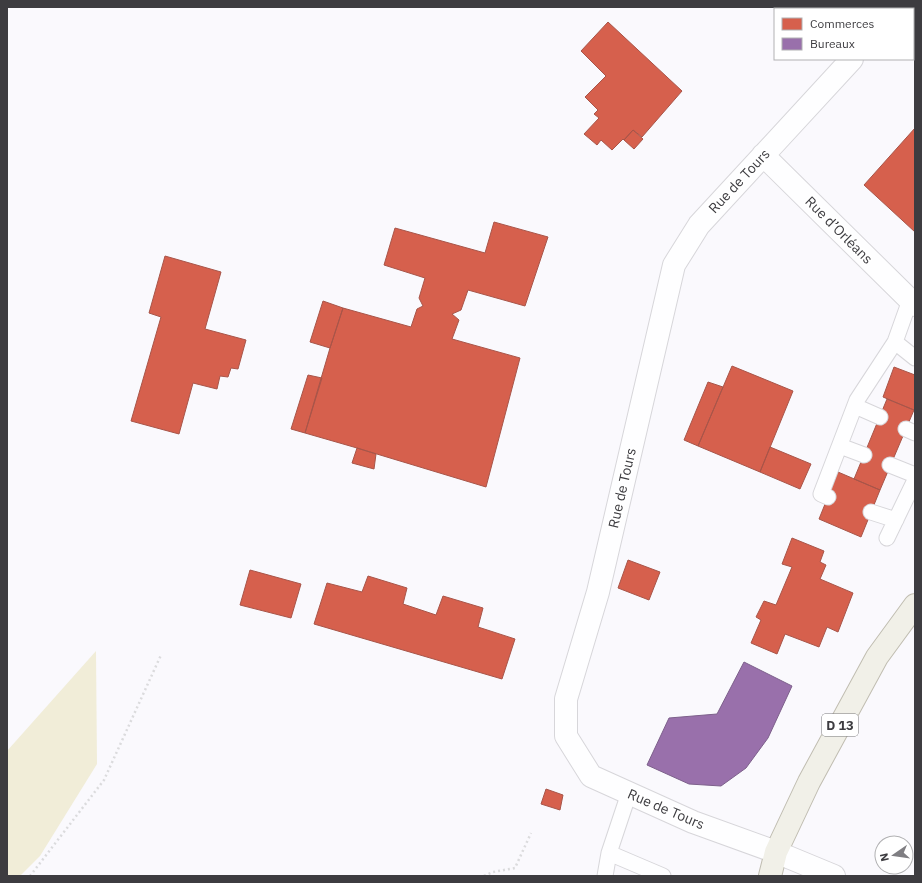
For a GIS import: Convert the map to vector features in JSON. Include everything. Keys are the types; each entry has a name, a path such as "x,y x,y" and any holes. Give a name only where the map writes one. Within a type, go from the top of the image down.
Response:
{"main road":[{"name":"D 13","path":"770,876 776,852 809,782 878,657 915,605"}],"street":[{"name":"Rue de Tours","path":"834,876 776,852 693,822 591,776 566,736 566,699 598,592 674,264 699,225 851,60"},
{"name":"Rue d’Orléans","path":"763,155 913,302"}],"lane":[{"path":"828,497 821,494 857,400 896,342 913,302"},
{"path":"896,342 915,358"},
{"path":"855,406 880,417"},
{"path":"840,446 864,455"},
{"path":"890,466 915,475"},
{"path":"887,538 915,480"},
{"path":"871,512 896,520"},
{"path":"605,876 609,853 629,793"},
{"path":"609,853 663,876"}],"path":[{"path":"30,876 104,780 161,654"},
{"path":"484,876 493,872 515,868 531,834"}],"shaded area":[{"path":"96,651 97,764 40,856 20,876 7,876 7,751"}],"building: Commerces":[{"path":"608,22 682,91 642,137 633,130 612,150 601,140 597,145 584,134 599,118 594,114 598,110 585,97 606,76 581,51"},
{"path":"915,128 915,232 864,185"},
{"path":"633,130 643,139 634,149 624,140"},
{"path":"494,222 548,237 525,306 468,290 461,310 452,314 459,320 452,339 520,358 486,487 305,433 343,308 411,327 417,309 423,306 419,298 425,278 384,265 395,228 485,253"},
{"path":"165,256 221,272 205,329 246,340 238,369 231,368 228,377 220,376 217,389 193,383 179,434 131,421 161,317 149,313"},
{"path":"323,301 343,308 330,348 310,342"},
{"path":"732,366 793,391 760,472 698,446"},
{"path":"894,367 915,375 914,410 883,397"},
{"path":"308,375 322,378 305,433 291,429"},
{"path":"708,382 723,387 698,446 684,440"},
{"path":"887,399 914,410 880,490 854,479"},
{"path":"770,447 811,464 800,489 760,472"},
{"path":"357,448 376,454 374,469 352,463"},
{"path":"838,472 880,490 861,537 819,519"},
{"path":"792,538 824,551 820,562 826,565 820,579 853,593 838,632 827,627 819,647 785,634 777,654 751,643 761,620 756,617 764,601 776,605 792,567 782,564"},
{"path":"628,560 660,572 649,600 618,588"},
{"path":"250,570 301,584 291,618 240,605"},
{"path":"368,576 407,588 403,604 436,615 443,596 483,608 478,627 515,639 502,679 314,624 327,583 362,592"},
{"path":"546,789 563,795 560,810 541,804"}],"building: Bureaux":[{"path":"744,662 792,686 768,738 746,768 721,786 689,784 647,765 669,718 717,714"}]}
